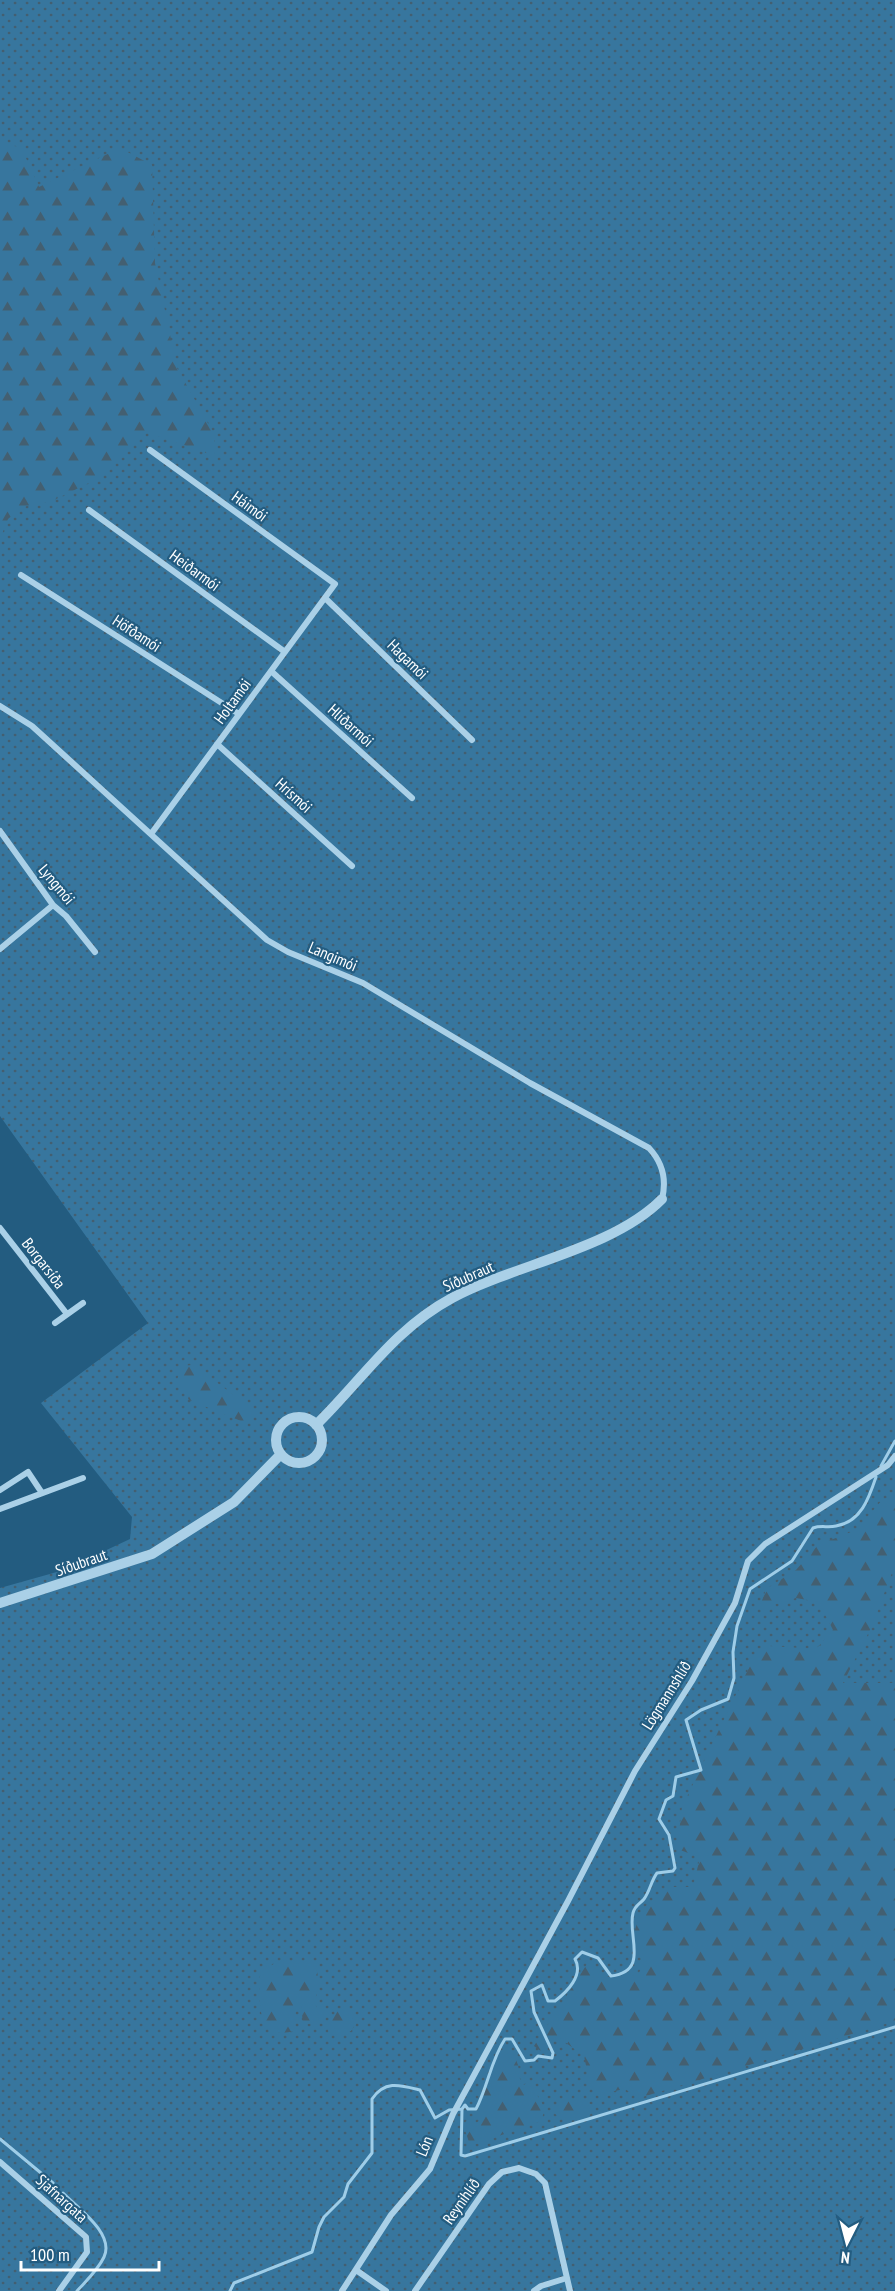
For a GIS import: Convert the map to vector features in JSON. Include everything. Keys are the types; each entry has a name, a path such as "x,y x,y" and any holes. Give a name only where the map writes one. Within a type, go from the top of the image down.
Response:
{"street":[{"name":"Háimói","path":"150,450 335,584"},
{"name":"Heiðarmói","path":"89,510 285,652"},
{"name":"Höfðamói","path":"21,575 239,714"},
{"name":"Holtamói","path":"151,834 335,584"},
{"name":"Hagamói","path":"325,598 472,740"},
{"name":"Hlíðarmói","path":"271,671 412,798"},
{"name":"Langimói","path":"0,706 32,726 267,940 288,952 363,983 530,1083 649,1148 656,1156 664,1173 662,1199"},
{"name":"Hrísmói","path":"217,744 352,866"},
{"name":"Lyngmói","path":"0,831 53,905 66,916 94,952"},
{"path":"0,949 53,905"},
{"name":"Síðubraut","path":"316,1425 392,1340 413,1322 465,1292 561,1256 618,1229 652,1209 662,1199"},
{"name":"Borgarsíða","path":"0,1228 67,1314"},
{"path":"55,1323 83,1303"},
{"path":"300,1417 316,1425 322,1436 321,1444 313,1458 298,1463 290,1462 281,1455 275,1438 285,1422 300,1417"},
{"name":"Síðubraut","path":"0,1604 152,1554 234,1502 281,1455"},
{"name":"Lögmannshlíð","path":"513,2000 568,1901 635,1771 692,1681 735,1603 748,1561 765,1544 888,1466 895,1456"},
{"path":"0,1490 28,1472 42,1493"},
{"path":"0,1509 83,1478"},
{"name":"Lón","path":"342,2291 391,2215 423,2179 453,2114 513,2000"},
{"name":"Sjafnargata","path":"0,2162 86,2237 87,2252 59,2291"},
{"name":"Reynihlíð","path":"415,2291 489,2184 498,2175 513,2169 525,2169 536,2174 548,2188 570,2291"},
{"path":"356,2270 386,2291"},
{"path":"534,2291 541,2286 567,2278"}],"green space":[{"path":"0,0 895,0 895,2291 0,2291 0,1588 64,1570 130,1539 132,1517 41,1403 148,1323 0,1116"},
{"path":"0,144 21,147 39,187 120,148 152,165 155,263 177,368 214,434 215,456 143,431 97,479 52,501 22,507 8,519 0,539"},
{"path":"193,1365 246,1404 253,1412 246,1423 189,1400 177,1380 182,1366"},
{"path":"895,1498 895,1565 871,1628 843,1683 895,1683 895,2021 639,2098 625,2089 599,2094 591,2089 584,2056 558,2037 542,2052 534,2046 587,1964 605,1977 638,1975 646,1958 629,1947 642,1909 670,1887 693,1887 700,1857 677,1849 682,1807 753,1659 769,1646 816,1649 833,1630 819,1602 796,1598 759,1609 766,1589 796,1570 818,1545 856,1530 883,1499"},
{"path":"278,1961 313,1961 318,1981 314,2001 318,2010 328,2009 329,2015 318,2023 303,2024 301,2005 296,2005 294,2031 272,2030 266,2024 260,2006 260,1973"},
{"path":"347,2009 356,2024 351,2031 329,2034 327,2024 338,2010"},
{"path":"503,2051 513,2052 518,2065 521,2086 530,2082 545,2109 541,2121 476,2144 469,2142 464,2127 466,2121 473,2125 479,2121 478,2101 491,2080 496,2056"},
{"path":"582,2100 592,2105 591,2114 577,2120 564,2121 553,2112 558,2101"}],"waterway":[{"path":"881,1466 895,1441"},
{"path":"230,2291 234,2283 312,2252 324,2217 344,2197 348,2184 372,2153 372,2099 377,2093 388,2086 420,2090 435,2118 449,2110 462,2109 465,2105 468,2109 476,2109 496,2056 505,2039 512,2039 525,2061 534,2060 538,2056 552,2058 553,2053 534,2012 531,1991 542,1985 548,2001 555,2001 573,1983 577,1971 575,1959 582,1952 598,1958 611,1976 623,1973 630,1967 634,1960 632,1922 634,1910 646,1896 657,1873 673,1871 675,1868 669,1835 659,1819 666,1800 673,1796 676,1777 701,1770 686,1720 701,1710 728,1699 734,1678 733,1652 737,1626 750,1589 792,1561 813,1528 836,1526 852,1520 867,1501 876,1477"},
{"path":"462,2109 461,2155 465,2156 895,2027"},
{"path":"0,2139 53,2183"},
{"path":"63,2193 93,2222 100,2231 106,2248 99,2266 77,2291"}]}
